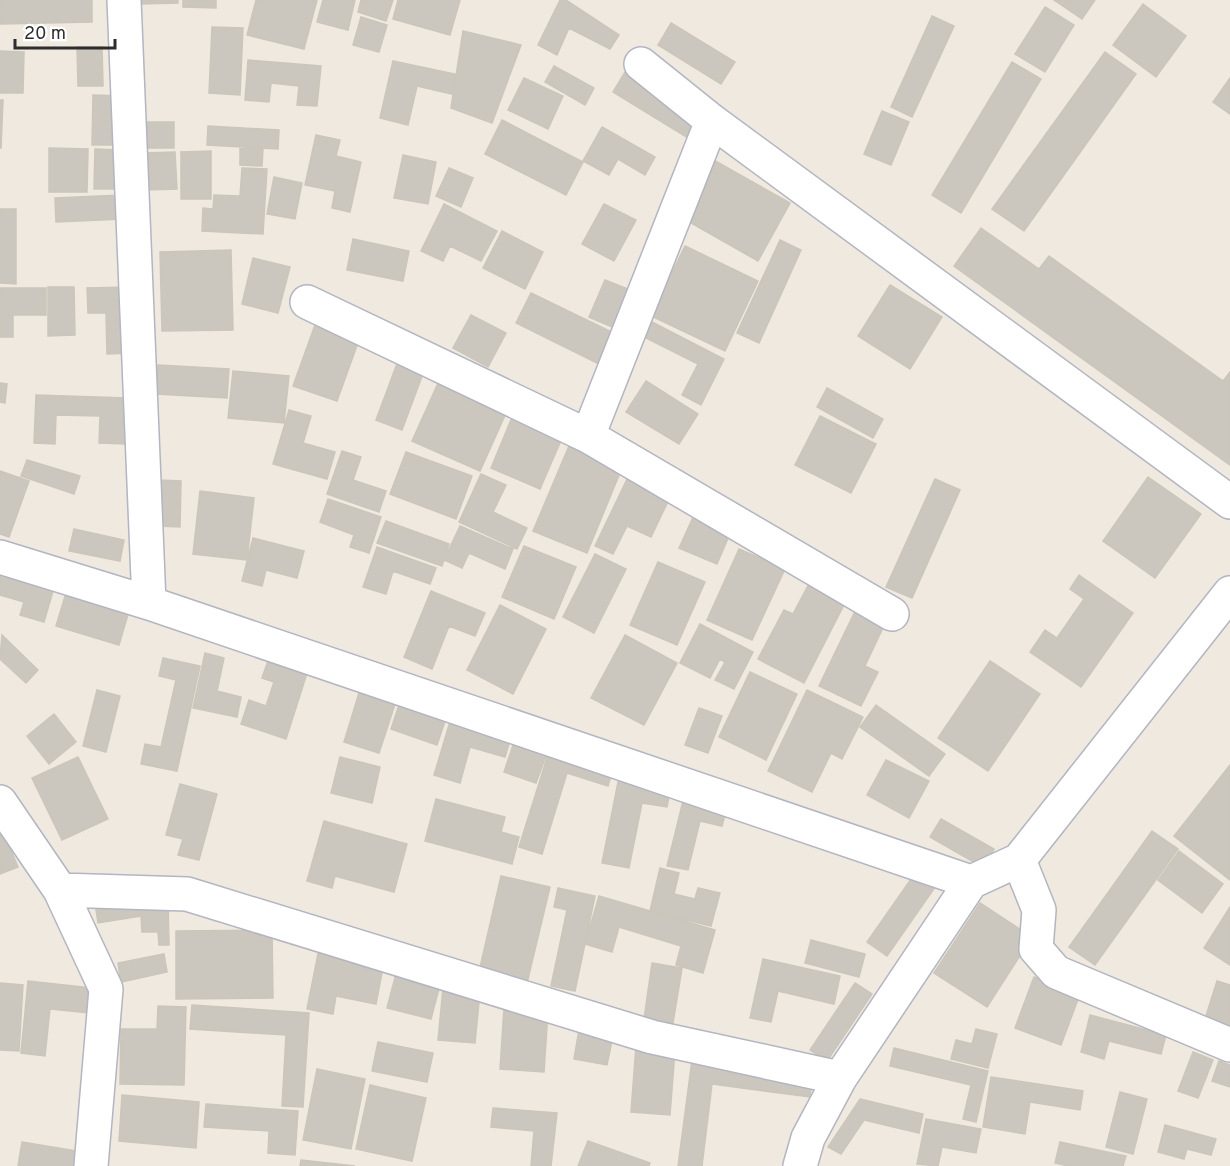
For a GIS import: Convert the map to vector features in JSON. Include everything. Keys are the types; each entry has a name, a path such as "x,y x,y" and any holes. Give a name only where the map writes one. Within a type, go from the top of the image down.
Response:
{"street":[{"path":"124,0 149,603"},
{"path":"641,64 712,121 1230,502"},
{"path":"588,436 712,121"},
{"path":"307,302 588,436 892,614"},
{"path":"0,557 149,603 971,882"},
{"path":"800,1166 808,1138 840,1078 971,882 1018,860 1230,593"},
{"path":"0,802 60,890 106,989 91,1166"},
{"path":"1018,860 1039,910 1036,949 1056,972 1230,1045"},
{"path":"60,890 187,894 651,1037 840,1078"}],"building":[{"path":"0,0 92,0 92,22 0,24"},
{"path":"141,0 178,0 178,3 141,4"},
{"path":"183,0 216,0 216,8 183,7"},
{"path":"256,0 317,0 304,49 247,35"},
{"path":"323,0 355,0 348,30 317,22"},
{"path":"361,0 393,0 386,21 358,12"},
{"path":"398,0 460,0 450,35 393,19"},
{"path":"560,0 566,0 619,35 610,49 569,28 557,55 538,45"},
{"path":"1054,0 1095,0 1082,19"},
{"path":"1143,4 1186,36 1156,77 1113,45"},
{"path":"1045,7 1074,25 1045,72 1015,54"},
{"path":"932,16 954,26 912,117 891,107"},
{"path":"361,17 387,25 379,52 353,45"},
{"path":"671,23 735,62 721,84 658,45"},
{"path":"212,27 243,28 240,95 209,93"},
{"path":"463,31 521,45 492,123 451,108"},
{"path":"77,47 102,47 103,86 78,86"},
{"path":"0,51 24,52 23,93 0,93"},
{"path":"1105,52 1136,74 1024,231 992,209"},
{"path":"248,60 321,66 317,106 297,105 299,86 271,83 269,102 245,100"},
{"path":"393,61 455,74 452,94 417,86 408,125 380,118"},
{"path":"1012,62 1041,79 961,213 932,195"},
{"path":"554,66 594,88 585,105 545,82"},
{"path":"625,72 700,118 688,138 613,92"},
{"path":"524,78 563,96 548,129 508,110"},
{"path":"1230,78 1230,114 1213,102"},
{"path":"93,95 121,96 120,145 92,145"},
{"path":"0,100 3,100 1,148 0,148"},
{"path":"882,111 909,122 891,165 864,154"},
{"path":"502,120 583,162 566,195 485,154"},
{"path":"141,122 174,122 174,148 141,148"},
{"path":"208,126 279,130 278,149 207,145"},
{"path":"602,127 655,157 645,175 618,159 609,175 583,161"},
{"path":"316,135 340,140 336,156 361,162 350,212 332,208 335,191 305,185"},
{"path":"49,148 88,149 87,192 49,192"},
{"path":"240,148 263,149 262,166 240,165"},
{"path":"95,149 118,150 117,189 94,189"},
{"path":"211,151 211,199 181,199 181,152"},
{"path":"175,152 177,189 145,190 143,153"},
{"path":"403,155 436,162 428,204 394,198"},
{"path":"710,158 790,203 758,261 677,215"},
{"path":"242,168 267,169 263,234 202,231 203,208 213,209 214,195 240,196"},
{"path":"449,168 473,178 461,207 436,196"},
{"path":"274,177 302,183 295,219 267,214"},
{"path":"122,195 123,219 56,222 55,198"},
{"path":"444,204 497,231 481,261 450,246 443,261 421,251"},
{"path":"604,204 636,220 614,261 582,244"},
{"path":"0,209 16,209 16,284 0,283"},
{"path":"981,228 1039,269 1049,256 1223,381 1230,372 1230,465 954,266"},
{"path":"502,231 543,252 525,289 483,268"},
{"path":"353,239 409,251 403,281 347,270"},
{"path":"780,240 801,250 759,343 737,333"},
{"path":"685,246 758,281 725,351 651,316"},
{"path":"231,250 233,330 162,331 160,252"},
{"path":"253,258 290,267 278,313 242,304"},
{"path":"605,280 640,294 624,332 589,317"},
{"path":"890,285 942,317 910,369 858,336"},
{"path":"48,287 74,287 75,335 48,336"},
{"path":"129,287 131,353 107,354 106,313 88,313 87,288"},
{"path":"0,288 46,288 46,315 13,315 13,337 0,337"},
{"path":"531,293 620,336 605,367 516,323"},
{"path":"471,315 506,333 488,367 453,348"},
{"path":"650,321 724,359 701,405 682,395 698,364 642,336"},
{"path":"315,325 359,340 337,401 293,386"},
{"path":"398,361 424,371 402,430 376,420"},
{"path":"158,365 229,369 227,398 156,394"},
{"path":"233,371 289,376 284,423 228,418"},
{"path":"439,381 507,411 480,471 412,441"},
{"path":"646,381 698,414 679,444 626,412"},
{"path":"0,383 7,384 5,403 0,402"},
{"path":"827,388 883,419 873,438 817,407"},
{"path":"36,395 127,398 126,444 99,443 100,416 56,415 55,444 34,443"},
{"path":"289,410 311,416 303,443 335,452 327,479 273,464"},
{"path":"513,415 563,436 540,489 491,468"},
{"path":"820,416 876,444 851,493 795,465"},
{"path":"569,446 622,468 587,553 533,531"},
{"path":"342,451 361,457 353,480 386,491 379,512 327,494"},
{"path":"406,452 472,476 456,519 390,494"},
{"path":"27,460 80,476 74,494 21,476"},
{"path":"0,471 29,481 9,537 0,534"},
{"path":"630,473 672,493 651,537 627,526 613,554 595,546"},
{"path":"481,474 506,485 493,512 527,528 517,549 459,522"},
{"path":"1148,477 1201,514 1155,578 1103,541"},
{"path":"935,479 960,490 912,598 886,587"},
{"path":"158,480 181,481 180,527 158,526"},
{"path":"200,491 254,498 247,560 193,554"},
{"path":"328,499 381,517 369,553 350,547 354,535 320,522"},
{"path":"695,513 732,529 717,564 679,548"},
{"path":"386,521 449,544 442,566 377,543"},
{"path":"460,526 513,549 505,569 469,553 462,568 444,560"},
{"path":"74,529 124,540 120,561 69,551"},
{"path":"253,538 304,551 297,578 266,570 262,586 242,581"},
{"path":"524,546 576,567 554,619 502,597"},
{"path":"377,547 436,568 430,584 393,571 386,594 363,587"},
{"path":"739,549 785,569 752,640 707,620"},
{"path":"595,554 626,569 594,633 563,617"},
{"path":"658,562 705,582 677,645 630,625"},
{"path":"0,569 55,584 44,622 20,615 24,602 0,595"},
{"path":"1079,575 1133,613 1081,687 1030,652 1045,630 1057,638 1084,599 1070,589"},
{"path":"812,578 848,597 804,683 758,659 784,610 793,614"},
{"path":"431,591 485,613 475,636 449,626 432,669 404,657"},
{"path":"66,593 129,611 119,645 56,626"},
{"path":"859,603 888,617 865,666 878,672 861,706 819,686"},
{"path":"500,605 546,629 513,694 467,670"},
{"path":"700,624 753,652 734,689 715,680 725,662 720,659 710,678 680,663"},
{"path":"2,635 38,670 26,683 0,659"},
{"path":"625,635 677,663 644,725 591,698"},
{"path":"205,653 224,658 217,691 241,697 237,717 193,708"},
{"path":"163,658 200,666 177,771 141,764 145,744 161,747 176,680 159,676"},
{"path":"269,658 308,670 286,739 241,724 249,700 266,706 274,682 262,678"},
{"path":"990,661 1040,694 988,771 938,738"},
{"path":"750,672 797,694 766,760 719,737"},
{"path":"362,683 398,695 379,753 344,742"},
{"path":"97,690 120,696 106,752 83,746"},
{"path":"807,690 863,717 842,759 831,753 812,792 768,771"},
{"path":"402,696 448,712 437,745 391,729"},
{"path":"876,705 945,754 929,776 860,727"},
{"path":"699,708 722,716 708,753 685,745"},
{"path":"54,714 76,742 49,764 27,736"},
{"path":"452,715 512,734 505,757 470,747 460,783 434,775"},
{"path":"517,733 550,745 536,783 504,772"},
{"path":"551,745 614,765 608,786 567,773 542,854 519,847"},
{"path":"78,757 108,819 62,840 32,778"},
{"path":"340,757 380,767 372,803 331,793"},
{"path":"886,760 929,781 909,818 867,795"},
{"path":"1230,765 1230,880 1174,836"},
{"path":"620,772 672,782 667,807 642,803 629,868 602,863"},
{"path":"180,784 217,794 199,860 178,855 183,839 166,835"},
{"path":"685,793 728,803 722,826 700,821 688,870 667,866"},
{"path":"436,799 505,817 501,832 519,837 512,864 425,841"},
{"path":"941,819 994,849 984,868 930,837"},
{"path":"324,821 407,844 394,892 335,876 332,888 307,881"},
{"path":"2,829 18,867 0,874 0,830"},
{"path":"1152,831 1178,849 1095,965 1069,947"},
{"path":"1179,851 1223,884 1202,913 1158,880"},
{"path":"660,868 679,873 674,894 695,899 698,888 720,893 711,926 650,911"},
{"path":"918,869 938,883 887,956 867,942"},
{"path":"501,876 550,887 527,983 479,972"},
{"path":"558,888 595,896 575,991 551,986 567,910 554,907"},
{"path":"599,896 715,930 703,973 676,965 681,946 619,927 612,952 585,944"},
{"path":"168,899 169,945 159,945 158,932 142,932 141,916 98,923 95,903"},
{"path":"980,903 1032,937 987,1007 934,973"},
{"path":"1230,907 1230,965 1204,948"},
{"path":"272,930 273,998 176,999 176,931"},
{"path":"811,940 865,954 859,977 805,963"},
{"path":"319,949 384,962 376,1004 336,996 333,1014 307,1009"},
{"path":"164,954 167,972 121,982 118,963"},
{"path":"763,959 840,976 834,1004 778,991 771,1022 750,1018"},
{"path":"652,963 682,968 673,1023 644,1019"},
{"path":"397,970 441,981 431,1019 387,1008"},
{"path":"1034,977 1080,994 1061,1045 1015,1028"},
{"path":"28,981 91,988 89,1013 50,1009 45,1056 21,1053"},
{"path":"1217,981 1230,985 1230,1027 1205,1019"},
{"path":"0,983 23,985 19,1051 0,1050"},
{"path":"855,983 872,994 827,1061 810,1050"},
{"path":"443,988 480,992 475,1043 438,1040"},
{"path":"192,1005 309,1013 303,1107 282,1106 286,1035 190,1029"},
{"path":"158,1006 186,1007 184,1085 120,1084 121,1029 157,1029"},
{"path":"504,1008 548,1011 544,1072 500,1069"},
{"path":"1090,1015 1166,1035 1161,1054 1109,1041 1104,1059 1081,1052"},
{"path":"580,1024 614,1031 607,1065 574,1059"},
{"path":"976,1029 997,1034 988,1068 951,1059 956,1040 972,1044"},
{"path":"378,1042 433,1053 427,1082 372,1071"},
{"path":"636,1046 675,1050 670,1115 631,1112"},
{"path":"894,1048 988,1071 976,1122 963,1119 971,1085 890,1066"},
{"path":"1193,1052 1213,1060 1198,1098 1178,1091"},
{"path":"692,1060 812,1075 810,1097 712,1084 702,1166 678,1166"},
{"path":"1219,1061 1230,1065 1230,1087 1212,1081"},
{"path":"317,1069 365,1079 351,1149 303,1140"},
{"path":"991,1077 1083,1091 1080,1110 1030,1102 1025,1134 983,1127"},
{"path":"370,1085 426,1098 412,1161 356,1149"},
{"path":"1120,1092 1147,1099 1133,1154 1106,1147"},
{"path":"122,1095 199,1102 196,1148 119,1141"},
{"path":"860,1099 923,1114 919,1133 864,1120 841,1154 828,1147"},
{"path":"206,1104 298,1111 295,1155 268,1153 269,1131 204,1127"},
{"path":"493,1108 557,1113 551,1166 531,1166 534,1131 491,1127"},
{"path":"926,1119 981,1129 976,1153 942,1147 938,1166 917,1164"},
{"path":"1165,1125 1216,1139 1211,1155 1187,1149 1184,1159 1158,1152"},
{"path":"588,1141 650,1163 649,1166 578,1166"},
{"path":"22,1142 89,1153 87,1166 18,1166"},
{"path":"1060,1142 1126,1156 1123,1166 1068,1166 1055,1163"},
{"path":"301,1160 355,1166 300,1166"}]}
